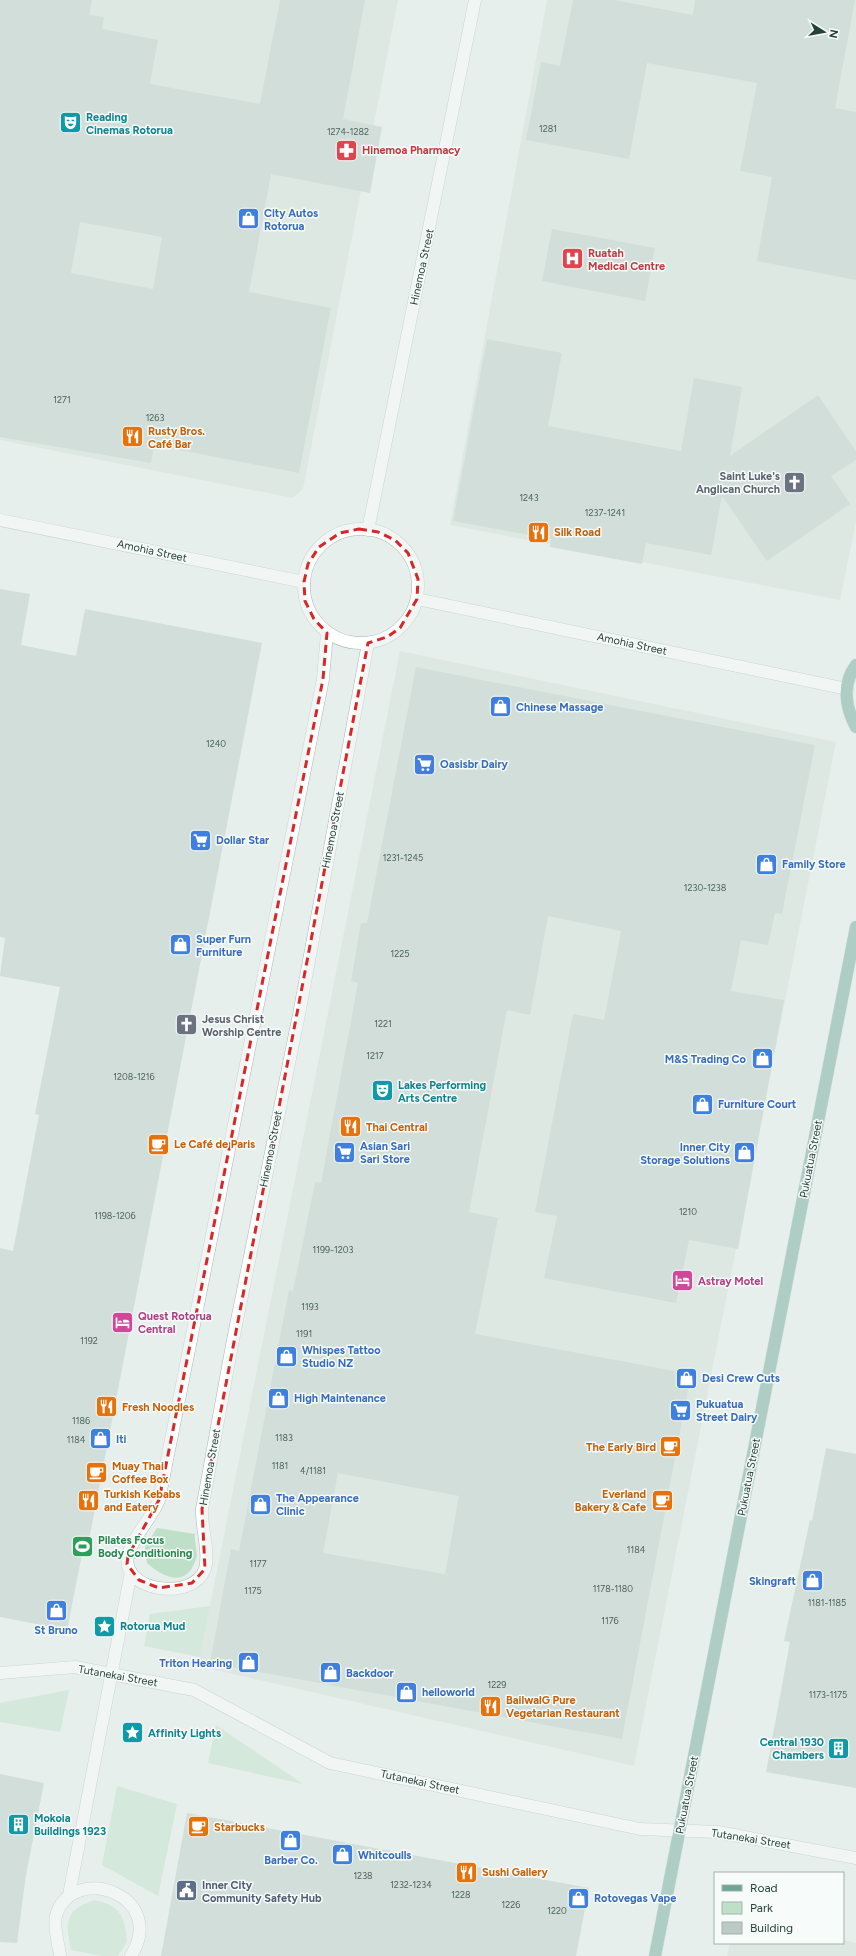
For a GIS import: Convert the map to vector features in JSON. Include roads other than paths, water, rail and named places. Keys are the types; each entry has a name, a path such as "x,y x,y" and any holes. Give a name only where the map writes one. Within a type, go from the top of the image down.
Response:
{"main road":[{"path":"856,665 851,672 846,689 846,702 849,715 856,727"},
{"name":"Pukuatua Street","path":"655,1956 856,927"}],"street":[{"name":"Hinemoa Street","path":"368,530 476,1"},
{"name":"Amohia Street","path":"0,520 304,582"},
{"path":"359,529 378,532 395,540 408,554 418,580 416,599 412,611 400,628 387,637 368,643 352,643 327,633 314,619 305,601 304,582 308,564 319,547 340,533 359,529"},
{"name":"Amohia Street","path":"416,599 846,689"},
{"path":"60,1956 56,1936 56,1917 62,1904 69,1895 131,1572 127,1564 128,1556 132,1544 155,1511 160,1500 323,679 327,633"},
{"name":"Hinemoa Street","path":"131,1572 139,1580 146,1584 159,1588 170,1589 192,1583 200,1578 205,1569 207,1554 202,1522 202,1508 232,1345 300,1009 368,643"},
{"name":"Tutanekai Street","path":"0,1673 75,1667 194,1690 330,1763 640,1829 718,1832 856,1858"},
{"path":"69,1895 90,1889 101,1890 122,1896 130,1903 136,1910 140,1923 140,1936 131,1956"}],"place":[{"name":"Reading Cinemas Rotorua","path":"71,123"},
{"name":"Hinemoa Pharmacy","path":"347,150"},
{"name":"City Autos Rotorua","path":"248,219"},
{"name":"Ruatah Medical Centre","path":"573,259"},
{"name":"Rusty Bros. Café Bar","path":"133,437"},
{"name":"Saint Luke's Anglican Church","path":"795,482"},
{"name":"Silk Road","path":"539,532"},
{"name":"Chinese Massage","path":"501,707"},
{"name":"Oasisbr Dairy","path":"425,764"},
{"name":"Dollar Star","path":"201,840"},
{"name":"Family Store","path":"766,864"},
{"name":"Super Furn Furniture","path":"181,945"},
{"name":"Jesus Christ Worship Centre","path":"186,1025"},
{"name":"M&S Trading Co","path":"762,1059"},
{"name":"Lakes Performing Arts Centre","path":"383,1091"},
{"name":"Furniture Court","path":"703,1104"},
{"name":"Thai Central","path":"351,1127"},
{"name":"Le Café de Paris","path":"159,1144"},
{"name":"Asian Sari Sari Store","path":"345,1152"},
{"name":"Inner City Storage Solutions","path":"745,1153"},
{"name":"Astray Motel","path":"683,1281"},
{"name":"Quest Rotorua Central","path":"122,1322"},
{"name":"Whispes Tattoo Studio NZ","path":"287,1356"},
{"name":"Desi Crew Cuts","path":"686,1378"},
{"name":"High Maintenance","path":"279,1398"},
{"name":"Fresh Noodles","path":"107,1407"},
{"name":"Pukuatua Street Dairy","path":"680,1410"},
{"name":"Iti","path":"101,1439"},
{"name":"The Early Bird","path":"671,1447"},
{"name":"Muay Thai Coffee Box","path":"96,1472"},
{"name":"Turkish Kebabs and Eatery","path":"89,1500"},
{"name":"Everland Bakery & Cafe","path":"662,1500"},
{"name":"The Appearance Clinic","path":"260,1504"},
{"name":"Pilates Focus Body Conditioning","path":"83,1546"},
{"name":"Skingraft","path":"812,1581"},
{"name":"St Bruno","path":"56,1610"},
{"name":"Rotorua Mud","path":"104,1626"},
{"name":"Triton Hearing","path":"248,1663"},
{"name":"Backdoor","path":"330,1673"},
{"name":"helloworld","path":"407,1692"},
{"name":"BailwalG Pure Vegetarian Restaurant","path":"490,1706"},
{"name":"Affinity Lights","path":"132,1733"},
{"name":"Central 1930 Chambers","path":"839,1748"},
{"name":"Mokoia Buildings 1923","path":"18,1824"},
{"name":"Starbucks","path":"199,1827"},
{"name":"Barber Co.","path":"291,1840"},
{"name":"Whitcoulls","path":"342,1855"},
{"name":"Sushi Gallery","path":"467,1872"},
{"name":"Inner City Community Safety Hub","path":"186,1891"},
{"name":"Rotovegas Vape","path":"579,1898"}]}
